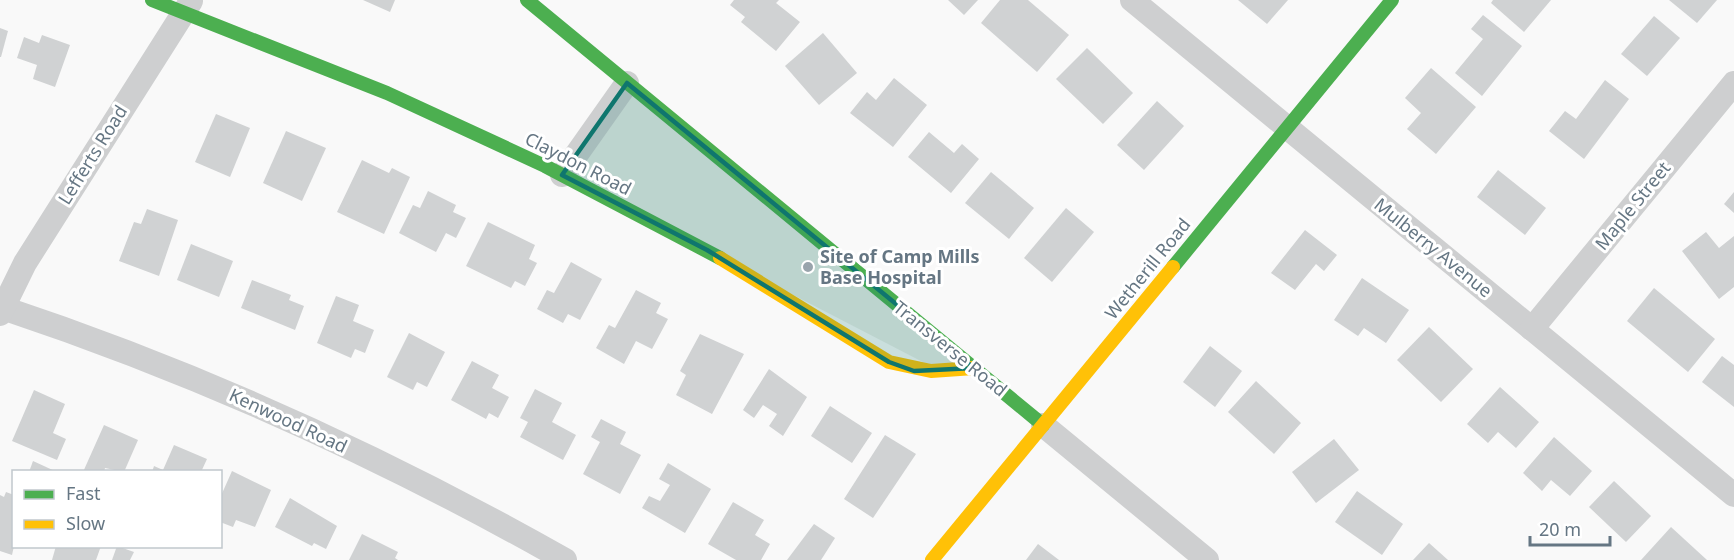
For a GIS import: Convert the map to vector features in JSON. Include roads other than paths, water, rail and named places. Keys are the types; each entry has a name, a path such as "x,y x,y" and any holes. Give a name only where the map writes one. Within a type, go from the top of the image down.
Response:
{"street":[{"name":"Claydon Road","path":"152,0 187,5 387,93 562,175 706,250 889,362 915,371 944,373 975,368"},
{"name":"Transverse Road","path":"526,0 1207,560"},
{"name":"Mulberry Avenue","path":"1132,0 1734,495"},
{"name":"Wetherill Road","path":"932,560 1392,0"},
{"name":"Lefferts Road","path":"1,310 25,263 187,5"},
{"path":"562,175 627,83"},
{"name":"Maple Street","path":"1532,329 1734,83"},
{"name":"Kenwood Road","path":"1,310 114,346 249,401 472,507 565,560"}],"place":[{"name":"Site of Camp Mills Base Hospital","path":"808,267"}]}
